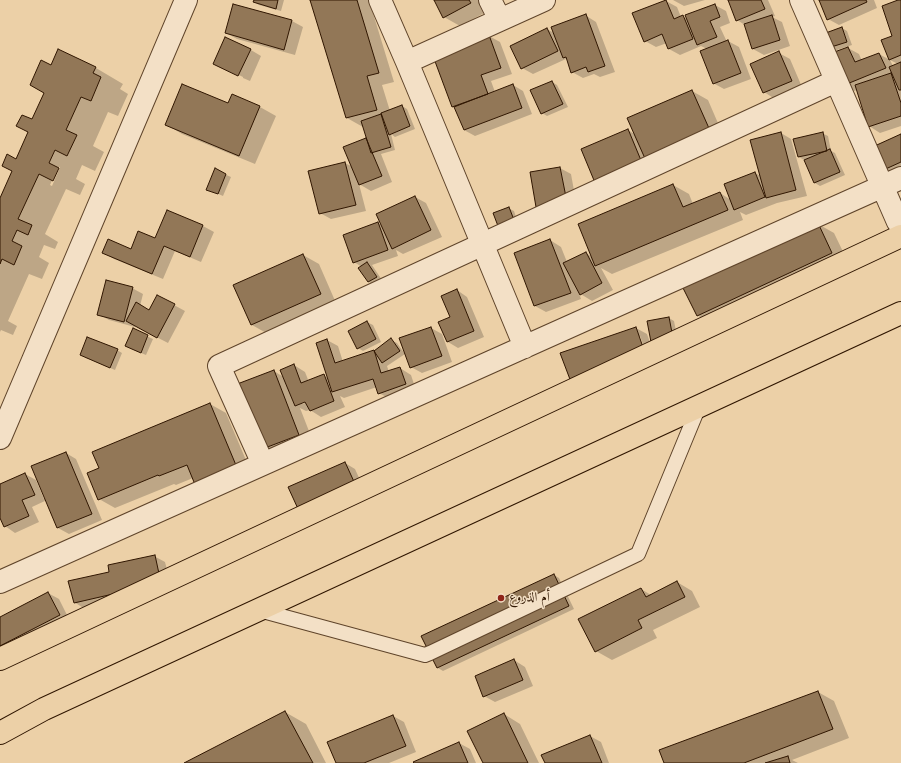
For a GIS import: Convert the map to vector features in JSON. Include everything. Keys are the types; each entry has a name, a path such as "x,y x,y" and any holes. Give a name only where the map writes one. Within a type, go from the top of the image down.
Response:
{"highway":[{"path":"0,659 899,229"},
{"path":"0,733 44,709 901,313"}],"street":[{"path":"0,438 186,0"},
{"path":"380,0 525,347"},
{"path":"490,0 500,20"},
{"path":"407,62 544,0"},
{"path":"801,0 836,81 892,182 899,229"},
{"path":"263,464 219,366 836,81"},
{"path":"0,582 892,182"}],"lane":[{"path":"260,610 425,655 430,653 638,554 699,406"}],"building":[{"path":"254,0 278,0 276,9 253,2"},
{"path":"310,0 357,0 379,73 367,76 377,110 346,118"},
{"path":"434,0 469,0 471,3 443,18"},
{"path":"666,0 674,19 683,15 693,39 668,49 662,34 644,42 632,13"},
{"path":"728,0 761,0 765,9 736,21"},
{"path":"819,0 866,0 867,2 827,20"},
{"path":"901,0 901,55 889,60 881,40 892,36 882,6"},
{"path":"233,4 292,20 284,50 225,33"},
{"path":"715,4 720,17 710,21 717,37 697,45 685,15"},
{"path":"586,14 605,66 588,72 586,67 571,73 566,57 563,58 551,27"},
{"path":"772,15 780,40 752,49 744,24"},
{"path":"842,27 847,42 828,48 823,34"},
{"path":"547,28 558,51 521,69 510,46"},
{"path":"489,35 501,68 481,75 488,94 452,107 433,56"},
{"path":"225,37 251,49 238,76 213,64"},
{"path":"728,40 741,73 713,84 700,51"},
{"path":"848,47 855,62 879,53 886,68 842,86 829,54"},
{"path":"58,49 96,67 93,73 101,77 91,101 81,97 66,130 77,135 67,156 55,150 49,163 59,168 53,181 39,174 18,219 32,225 28,235 17,230 12,241 22,246 14,265 2,259 0,264 0,198 12,171 2,166 7,154 16,159 28,132 16,126 22,115 32,119 44,93 30,85 41,60 51,65"},
{"path":"779,51 792,81 763,93 750,64"},
{"path":"901,62 901,90 899,90 889,67"},
{"path":"891,73 901,103 901,116 868,127 855,85"},
{"path":"552,81 563,104 541,114 530,90"},
{"path":"182,84 228,103 232,94 260,106 239,156 165,125"},
{"path":"513,84 522,108 464,130 454,107"},
{"path":"692,90 712,135 647,163 627,118"},
{"path":"402,105 410,126 389,135 381,113"},
{"path":"381,114 391,147 371,153 361,121"},
{"path":"628,129 645,170 598,190 581,149"},
{"path":"781,132 796,190 766,198 750,140"},
{"path":"823,132 827,151 798,157 793,139"},
{"path":"901,134 901,162 879,172 868,149"},
{"path":"366,138 382,176 359,185 343,147"},
{"path":"830,149 840,172 814,183 804,160"},
{"path":"345,162 356,205 319,214 308,171"},
{"path":"560,167 567,202 536,207 530,172"},
{"path":"215,168 226,174 218,194 206,190"},
{"path":"755,172 765,197 734,210 724,184"},
{"path":"673,184 683,207 720,192 728,210 595,266 578,224"},
{"path":"415,196 431,230 392,249 376,214"},
{"path":"509,207 514,220 498,226 493,213"},
{"path":"167,210 203,225 190,257 164,246 152,274 102,253 108,239 131,249 138,231 155,238"},
{"path":"378,222 388,250 353,263 343,235"},
{"path":"818,223 832,253 697,316 682,286"},
{"path":"550,239 571,293 534,306 514,253"},
{"path":"586,252 602,283 580,295 563,263"},
{"path":"303,254 321,294 251,325 233,285"},
{"path":"367,262 377,277 368,282 358,268"},
{"path":"106,280 133,287 124,322 97,315"},
{"path":"457,289 474,331 447,342 438,322 450,317 441,296"},
{"path":"157,295 175,304 157,338 126,321 136,302 149,310"},
{"path":"669,317 673,338 651,342 647,321"},
{"path":"367,321 376,339 357,349 348,331"},
{"path":"431,327 442,356 410,368 399,338"},
{"path":"636,327 646,356 571,382 560,353"},
{"path":"133,328 148,335 141,353 125,346"},
{"path":"87,337 118,349 110,368 80,355"},
{"path":"391,338 400,351 382,363 374,351"},
{"path":"327,339 335,363 374,350 381,373 400,367 406,384 378,394 373,379 332,392 316,343"},
{"path":"294,364 301,383 324,374 334,401 310,411 305,402 295,406 280,370"},
{"path":"274,370 299,435 257,451 232,386"},
{"path":"210,403 238,470 196,487 187,465 159,476 158,475 98,500 87,473 99,468 92,452"},
{"path":"66,452 92,514 57,528 31,466"},
{"path":"345,462 356,486 299,511 288,487"},
{"path":"25,473 35,495 22,500 29,516 4,527 0,518 0,484"},
{"path":"155,555 161,583 74,603 68,581 109,572 108,565"},
{"path":"554,574 569,606 437,668 421,636"},
{"path":"677,581 685,597 638,620 642,628 595,652 578,619 641,588 646,597"},
{"path":"48,592 60,615 0,646 0,617"},
{"path":"514,659 523,680 483,697 475,676"},
{"path":"818,691 833,729 744,763 664,763 659,750"},
{"path":"285,711 313,763 184,763"},
{"path":"504,713 528,763 483,763 467,731"},
{"path":"393,715 406,746 364,763 336,763 327,742"},
{"path":"590,735 602,763 545,763 541,755"},
{"path":"459,742 468,763 413,762"},
{"path":"788,756 790,763 765,763"}],"place":[{"name":"أم الذروع","path":"501,598"}]}
